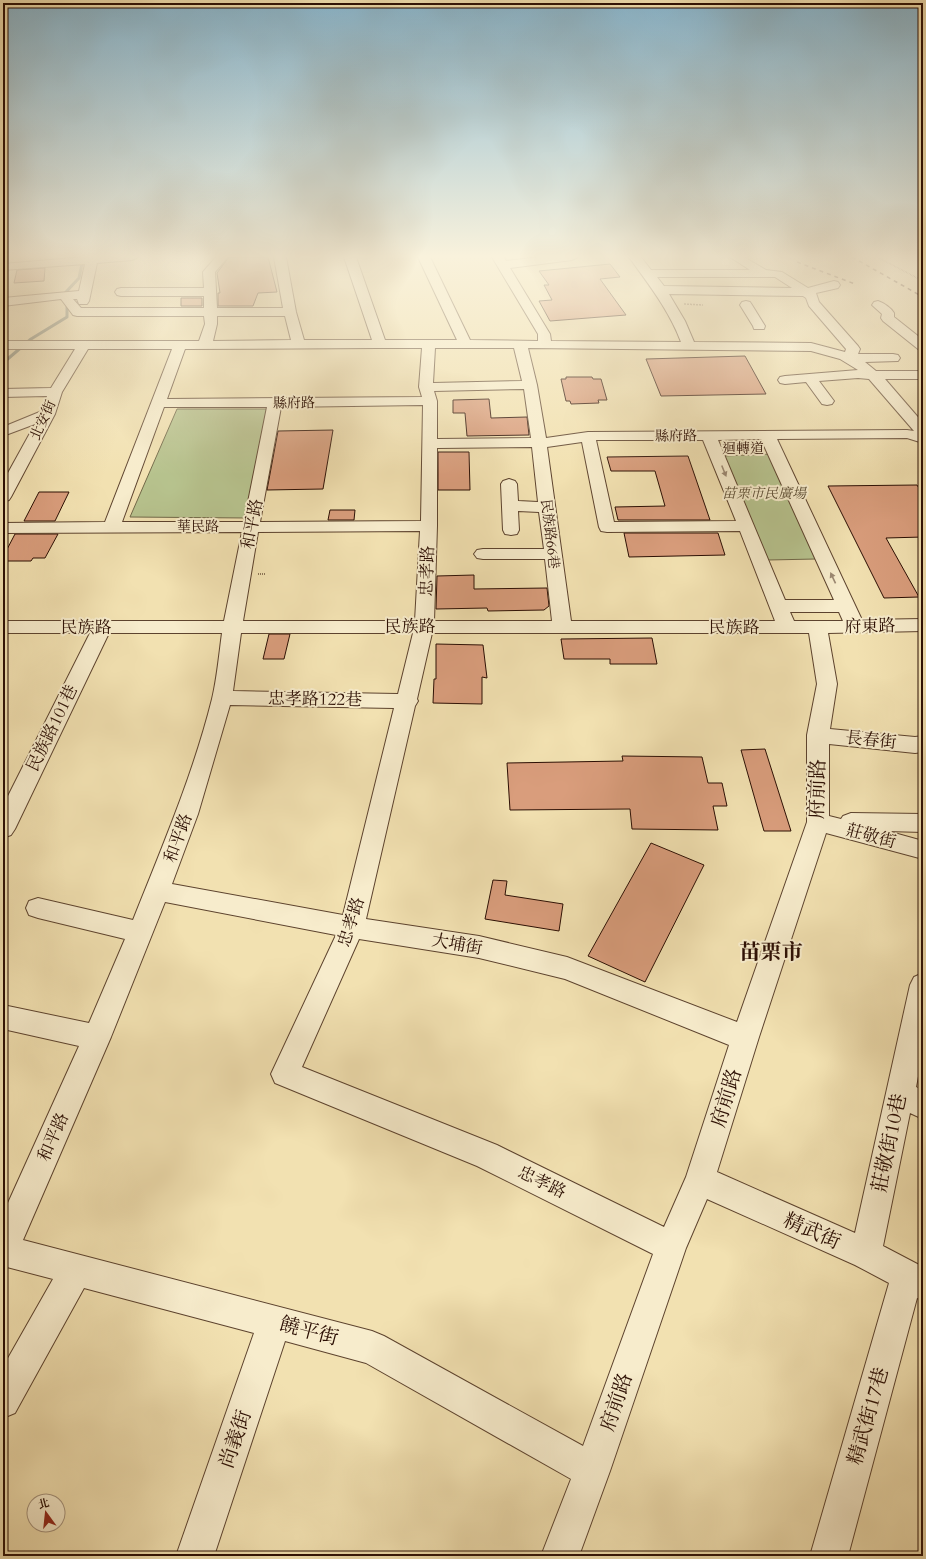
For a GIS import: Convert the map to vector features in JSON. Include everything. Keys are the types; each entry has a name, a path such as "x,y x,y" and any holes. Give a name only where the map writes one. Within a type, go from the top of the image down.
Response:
{"street":[{"path":"205,344 210,330"},
{"path":"294,330 298,344"},
{"path":"375,330 380,344"},
{"path":"458,330 465,344"},
{"path":"541,330 544,334 545,344"},
{"path":"683,330 689,345"},
{"path":"837,330 853,349 850,358"},
{"path":"902,330 923,346"},
{"path":"8,344 545,344 811,347 832,351 850,358 864,367 923,432"},
{"path":"112,527 180,344"},
{"name":"忠孝路","path":"429,344 429,526 424,626 408,700 352,927 285,1074 487,1155 671,1247"},
{"name":"民族路66巷","path":"520,344 530,385 539,442 562,626"},
{"name":"北安街","path":"3,497 48,414 55,392 84,345"},
{"path":"850,358 893,358"},
{"path":"785,380 858,374 873,376 923,375"},
{"path":"810,379 827,401"},
{"name":"縣府路","path":"158,402 275,403 428,394 530,385"},
{"path":"887,391 909,391"},
{"path":"3,393 55,392"},
{"name":"和平路","path":"3,1249 54,1137 97,1037 158,891 186,814 222,698 232,627 275,403"},
{"path":"3,432 48,414"},
{"path":"855,626 769,442 907,434 923,438"},
{"path":"588,436 589,449 607,527 746,526"},
{"name":"縣府路","path":"430,444 552,442 588,436 712,442"},
{"path":"712,442 787,627"},
{"name":"迴轉道","path":"712,442 769,442"},
{"path":"509,484 511,530"},
{"path":"510,506 547,507"},
{"name":"華民路","path":"3,528 429,526"},
{"path":"483,554 553,554"},
{"path":"779,606 846,606"},
{"name":"府東路","path":"818,627 923,625"},
{"name":"民族路","path":"3,627 818,627"},
{"name":"民族路101巷","path":"3,829 102,627"},
{"name":"府前路","path":"560,1556 592,1471 671,1247 700,1180 745,1037 818,822 818,735 827,684 818,627"},
{"name":"忠孝路122巷","path":"222,698 408,700"},
{"name":"長春街","path":"818,735 915,745 923,744"},
{"path":"818,822 923,823"},
{"name":"莊敬街","path":"818,822 923,850"},
{"name":"大埔街","path":"158,891 352,927 479,947 567,968 725,1031 745,1037"},
{"path":"38,908 141,932"},
{"name":"莊敬街10巷","path":"866,1254 911,1099 922,993"},
{"path":"3,1017 97,1037"},
{"name":"精武街","path":"700,1180 866,1254 915,1280"},
{"name":"饒平街","path":"3,1249 76,1270 372,1348 592,1471"},
{"path":"3,1401 76,1270"},
{"name":"精武街17巷","path":"829,1556 915,1280"},
{"name":"尚義街","path":"195,1556 275,1322"}],"green space":[{"path":"177,409 271,409 247,518 130,517"},
{"name":"苗栗市民廣場","path":"772,454 816,559 768,560 724,456"}],"building":[{"path":"745,356 766,394 661,396 646,359"},
{"path":"566,377 592,377 593,379 601,379 607,400 598,400 599,403 571,404 570,401 566,401 561,379 566,379"},
{"path":"489,399 491,418 527,417 529,435 467,436 465,413 453,413 453,400"},
{"path":"333,430 323,489 267,490 278,431"},
{"path":"438,452 469,452 470,490 438,490"},
{"path":"688,456 710,520 618,520 615,507 665,506 655,471 611,471 607,457"},
{"path":"917,485 923,495 923,537 886,538 919,597 884,598 828,486"},
{"path":"39,492 69,492 55,521 24,521"},
{"path":"330,510 355,510 354,520 328,520"},
{"path":"624,533 718,533 725,555 629,557"},
{"path":"15,534 58,534 45,558 33,558 31,561 3,561 3,557"},
{"path":"474,575 474,589 547,588 549,606 544,610 488,611 487,608 436,609 437,576"},
{"path":"269,634 290,634 284,659 263,659"},
{"path":"652,638 657,664 610,664 610,659 564,659 561,639"},
{"path":"436,644 483,645 487,678 482,677 482,704 433,703 434,679 436,679"},
{"path":"765,749 791,831 764,831 741,750"},
{"path":"622,756 702,757 708,783 722,783 727,806 713,806 718,830 632,829 630,809 510,810 507,763 623,761"},
{"path":"651,843 704,865 645,982 588,956"},
{"path":"493,880 507,881 505,895 563,904 559,931 485,919"}],"waterway":[{"path":"3,363 31,339 46,330"}],"district":[{"name":"苗栗市","path":"771,952"}]}
